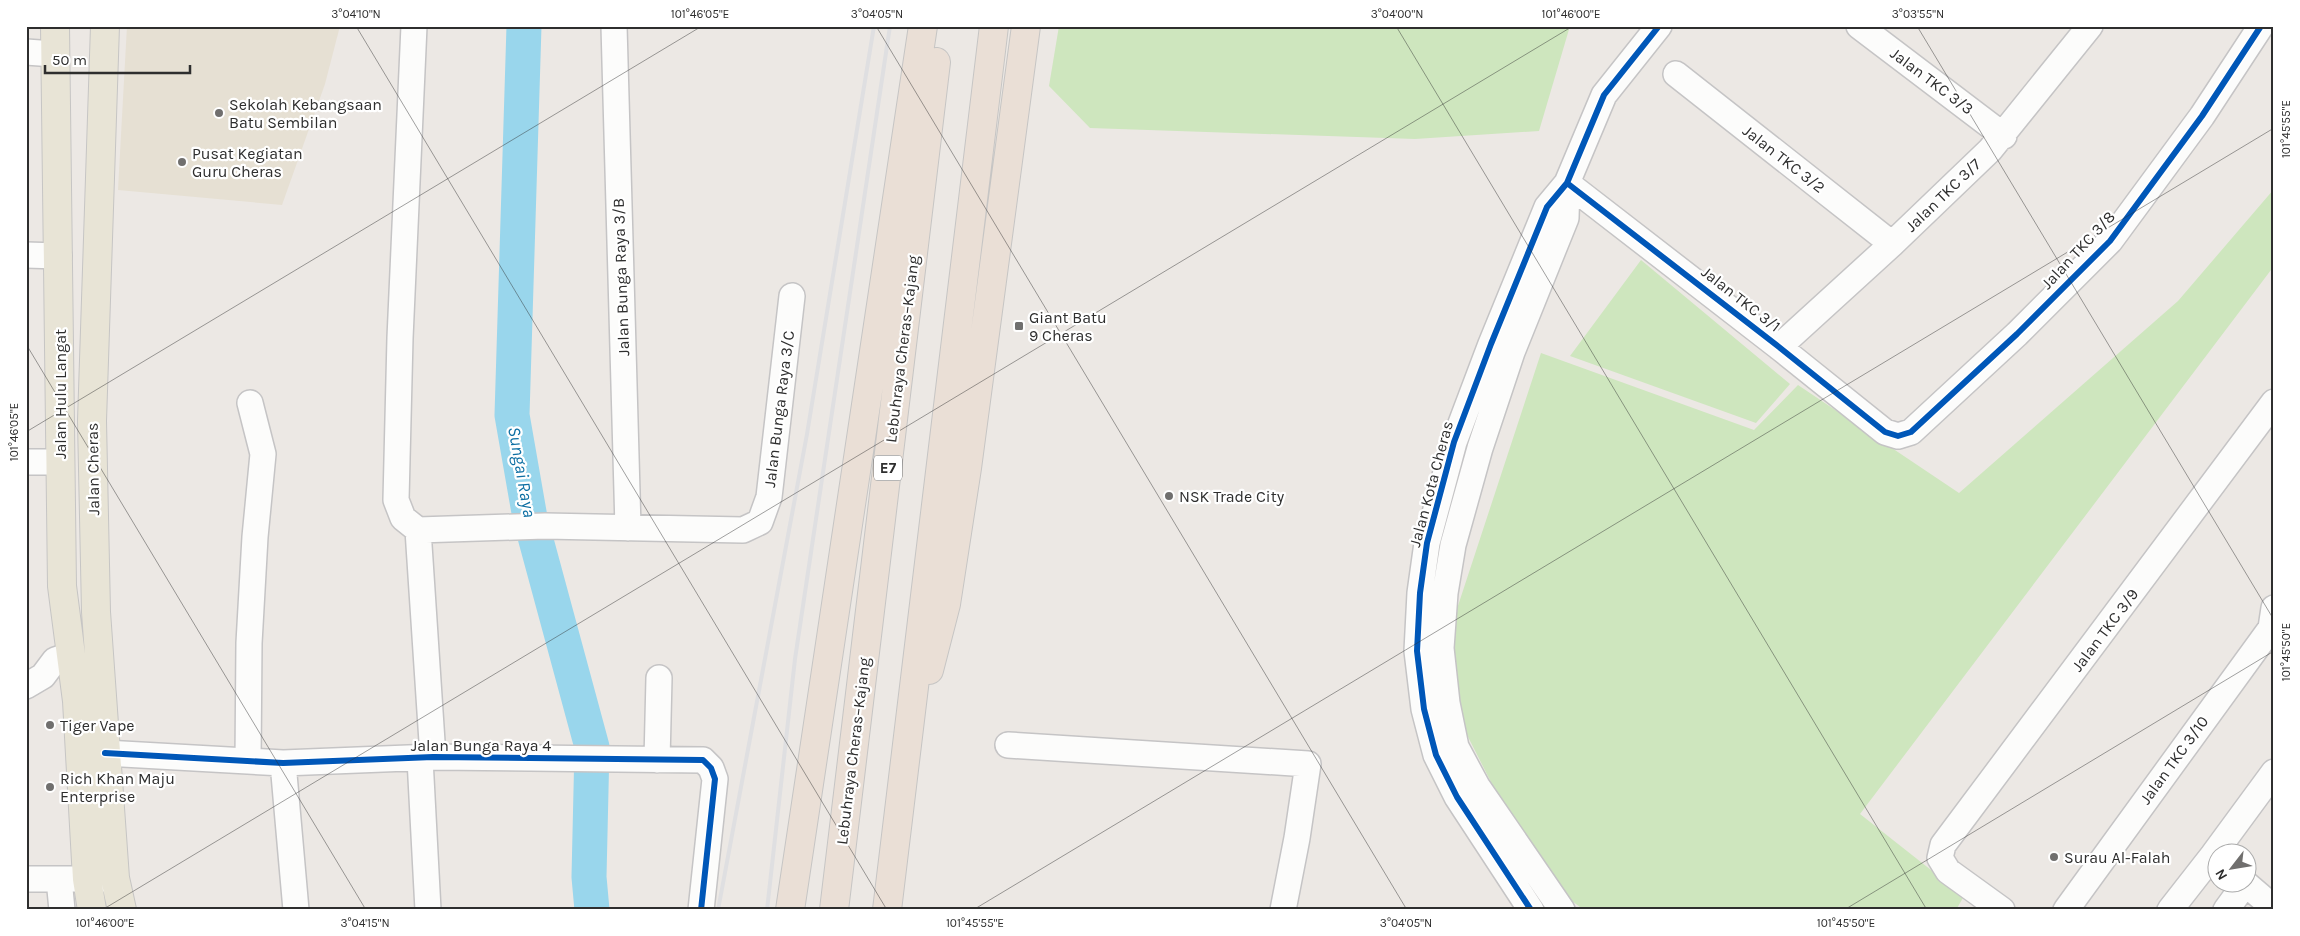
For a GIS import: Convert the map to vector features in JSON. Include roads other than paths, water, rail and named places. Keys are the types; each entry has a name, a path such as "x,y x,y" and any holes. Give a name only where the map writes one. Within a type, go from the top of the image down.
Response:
{"highway":[{"path":"790,910 923,26"},
{"name":"Lebuhraya Cheras–Kajang","path":"834,910 941,26"},
{"path":"887,910 994,26"},
{"path":"910,710 929,670 946,604 984,348 1026,26"}],"main road":[{"name":"Jalan Hulu Langat","path":"55,26 62,658 93,757"},
{"name":"Jalan Cheras","path":"92,910 88,879 96,612 92,421 105,26"},
{"name":"Jalan Cheras","path":"93,757 122,910"}],"street":[{"path":"414,26 400,338 396,500 403,518 418,530 544,526 628,528"},
{"name":"Jalan Bunga Raya 3/B","path":"614,26 628,528"},
{"name":"Jalan Kota Cheras","path":"1531,910 1457,797 1436,755 1424,709 1418,651 1420,592 1427,543 1454,442 1491,344 1547,208 1567,182 1604,94 1658,26"},
{"name":"Jalan TKC 3/3","path":"1859,26 2004,136"},
{"name":"Jalan TKC 3/7","path":"1779,347 1892,244 2004,136 2090,26"},
{"name":"Jalan TKC 3/8","path":"1898,436 1911,432 2017,334 2110,241 2202,116 2261,26"},
{"path":"26,52 54,54"},
{"name":"Jalan TKC 3/2","path":"1676,74 1892,244"},
{"name":"Jalan Kota Cheras","path":"1562,910 1477,786 1456,747 1447,704 1441,648 1445,592 1453,545 1480,448 1512,352 1566,218 1567,182"},
{"name":"Jalan TKC 3/1","path":"1567,182 1885,432 1898,436"},
{"path":"26,256 59,256"},
{"name":"Jalan Bunga Raya 3/C","path":"628,528 743,530 760,522 769,497 792,296"},
{"name":"Jalan TKC 3/9","path":"2002,910 1948,870 1940,858 1942,846 2274,402"},
{"path":"248,761 248,643 263,454 250,403"},
{"path":"26,462 60,462"},
{"path":"418,530 427,758 428,910"},
{"name":"Jalan TKC 3/10","path":"2066,910 2271,628 2274,608"},
{"path":"26,686 43,676 62,658"},
{"path":"658,678 658,760"},
{"path":"1008,745 1308,764 1297,838 1282,910"},
{"name":"Jalan Bunga Raya 4","path":"93,757 283,763 427,758 703,760 711,768 715,779 701,910"},
{"path":"283,763 296,910"},
{"path":"2224,844 2274,772"},
{"path":"2170,910 2208,865"},
{"path":"26,879 115,878"},
{"path":"60,879 62,910"},
{"path":"2226,910 2238,894"},
{"path":"2257,894 2274,908"}],"waterway":[{"name":"Sungai Raya","path":"524,26 512,415 530,518 592,747 589,877 592,910"}],"railway":[{"path":"718,910 807,434 874,26"},
{"path":"767,910 795,659 890,26"}],"place":[{"name":"Sekolah Kebangsaan Batu Sembilan","path":"219,113"},
{"name":"Pusat Kegiatan Guru Cheras","path":"182,162"},
{"name":"Giant Batu 9 Cheras","path":"1019,326"},
{"name":"NSK Trade City","path":"1169,496"},
{"name":"Tiger Vape","path":"50,725"},
{"name":"Rich Khan Maju Enterprise","path":"50,787"},
{"name":"Surau Al-Falah","path":"2054,857"}]}
